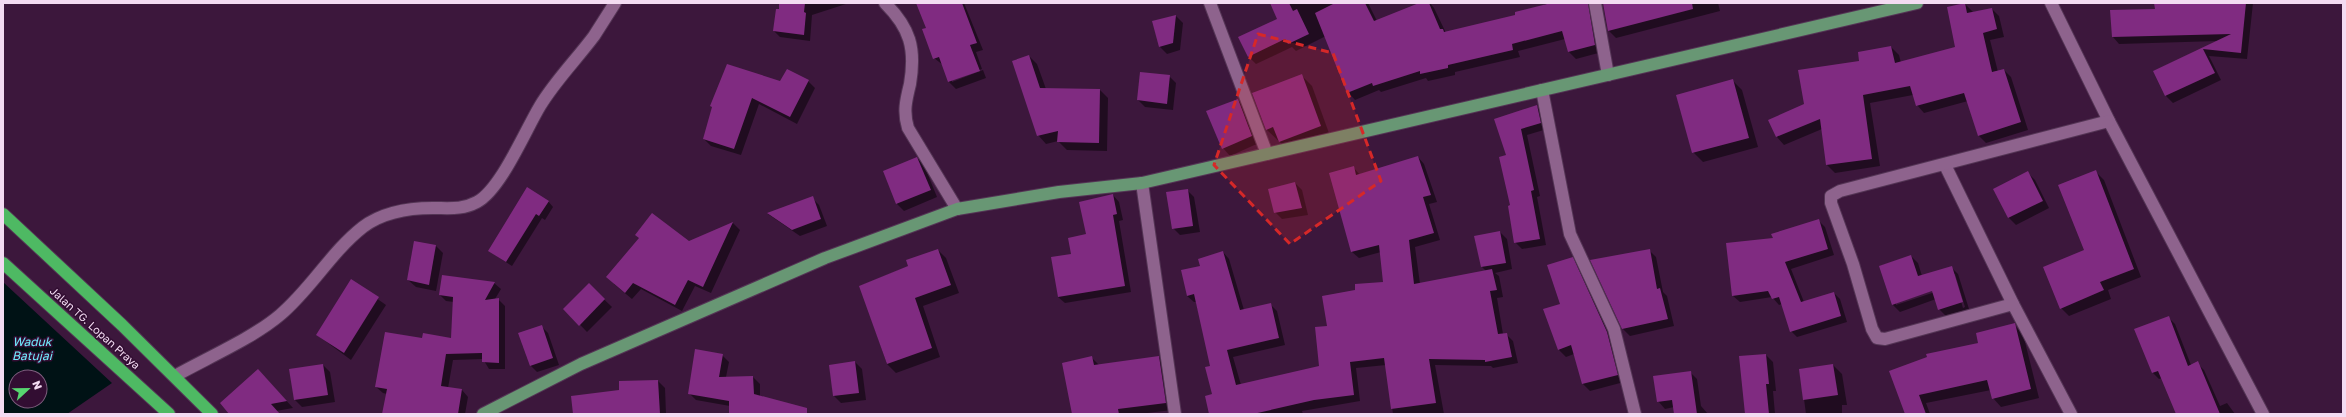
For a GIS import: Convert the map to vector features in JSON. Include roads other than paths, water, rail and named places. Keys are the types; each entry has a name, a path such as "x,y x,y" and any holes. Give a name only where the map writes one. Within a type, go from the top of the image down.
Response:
{"highway":[{"path":"3,214 175,376 212,414"},
{"name":"Jalan TG. Lopan Praya","path":"3,263 169,414"}],"main road":[{"path":"483,414 581,364 825,258 957,209 1059,192 1142,183 1916,3"}],"street":[{"path":"175,376 266,325 280,315 298,298 347,240 365,226 382,216 402,210 456,209 467,207 479,201 491,189 502,173 540,105 593,36 615,3"},
{"path":"885,3 900,18 911,42 910,82 904,116 908,128 917,146 957,209"},
{"path":"1210,3 1267,154"},
{"path":"1595,3 1608,75"},
{"path":"2051,3 2109,121 2263,414"},
{"path":"1542,90 1570,234 1614,329 1635,414"},
{"path":"2013,304 1885,339 1874,336 1853,264 1831,203 1831,196 1837,192 2109,121"},
{"path":"1945,165 2013,304 2071,414"},
{"path":"1142,183 1175,414"}],"water":[{"name":"Waduk Batujai","path":"3,282 112,383 67,414 3,414"}]}
